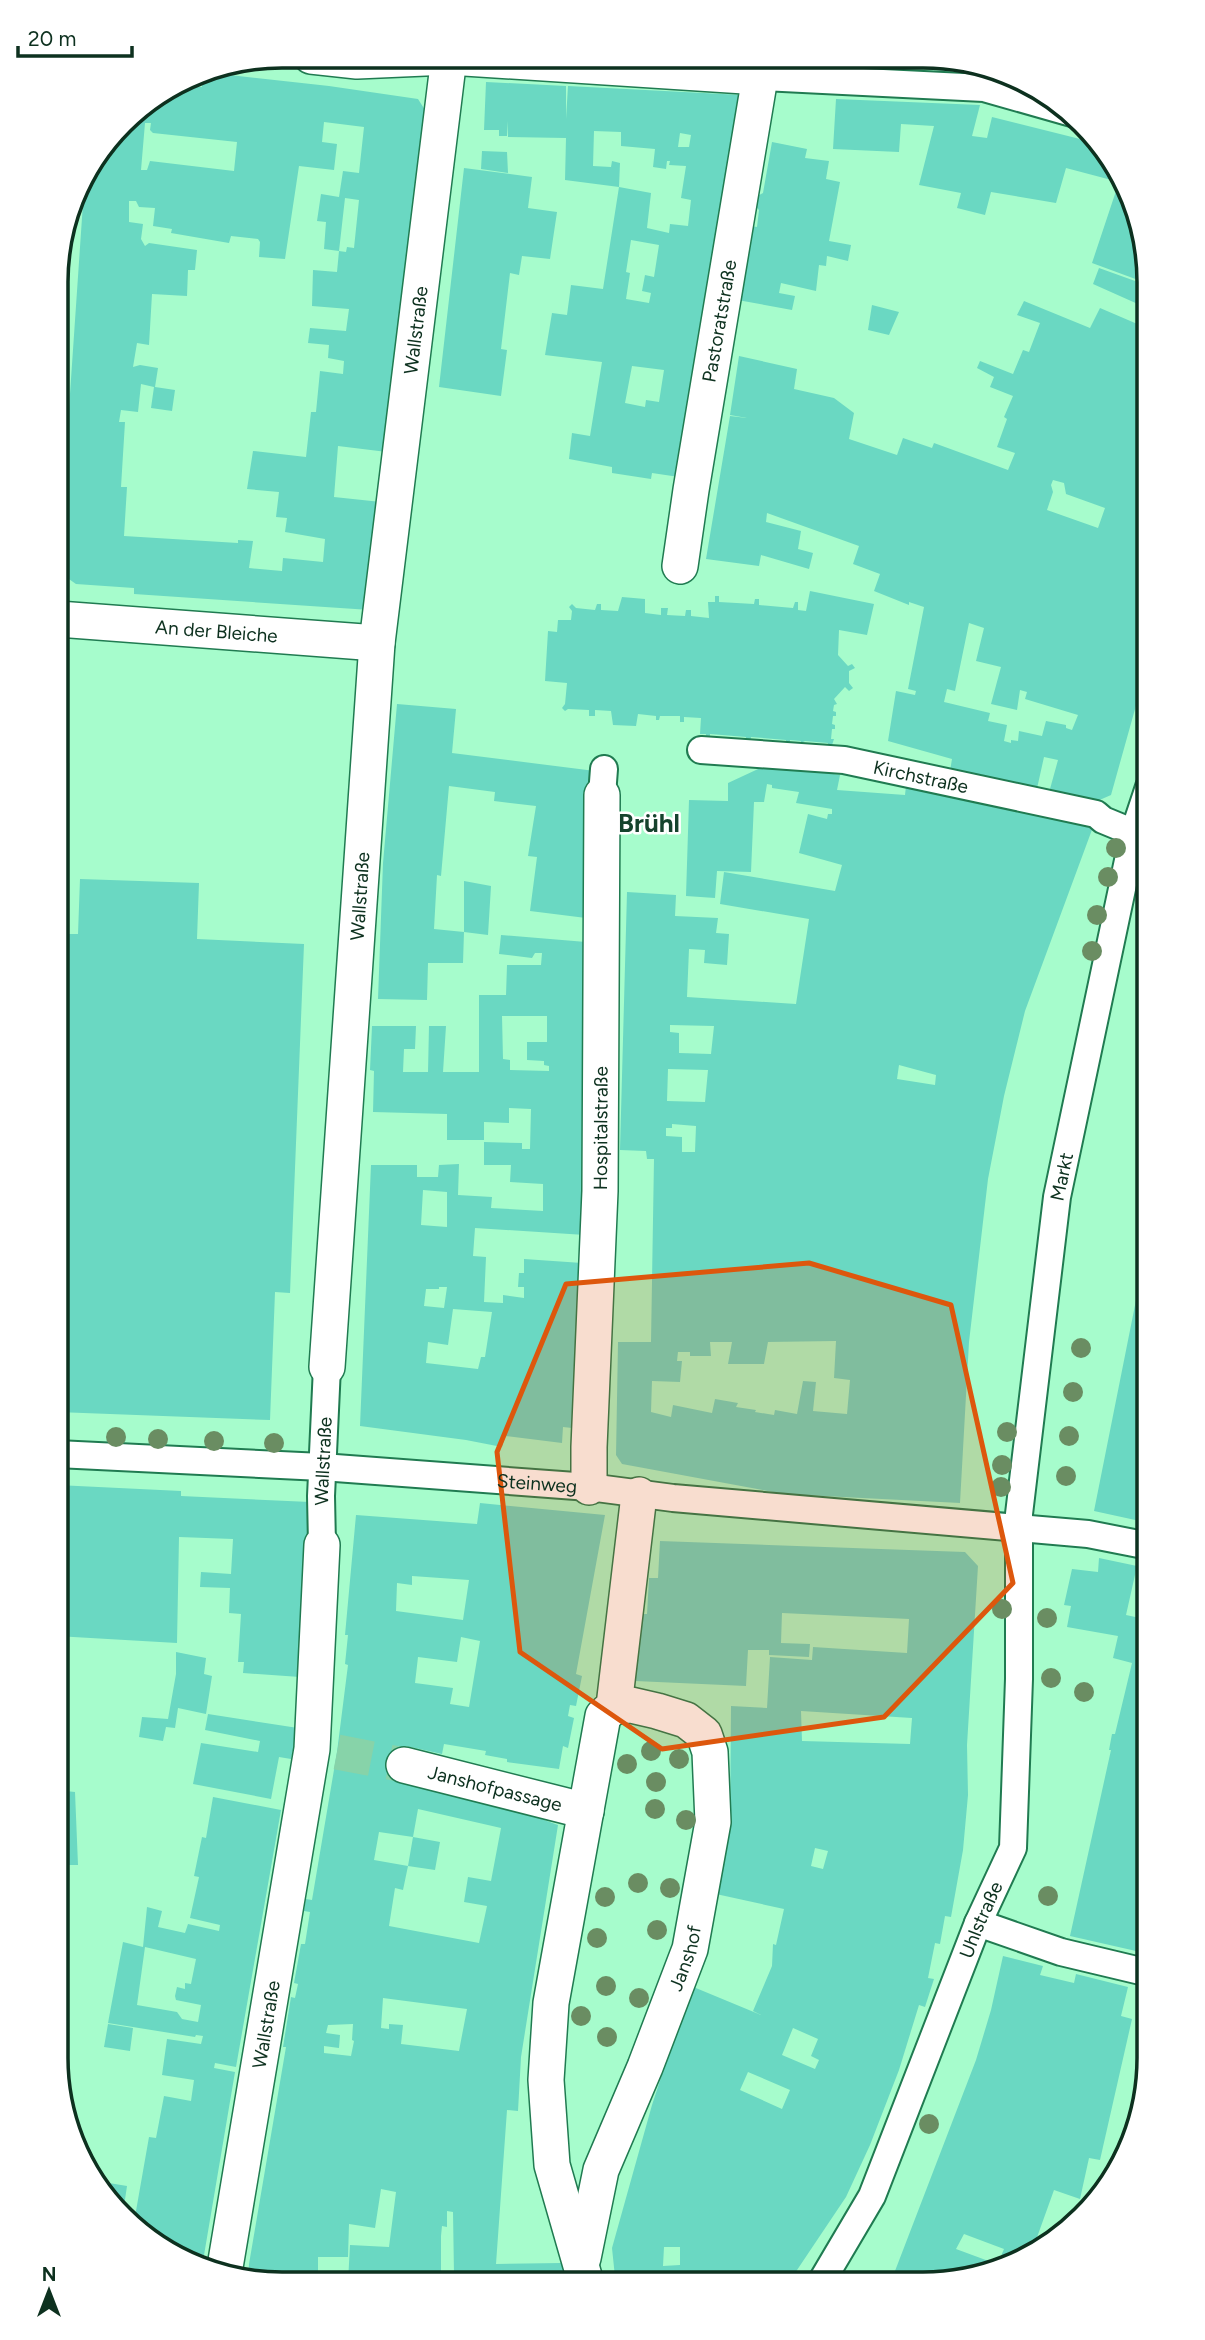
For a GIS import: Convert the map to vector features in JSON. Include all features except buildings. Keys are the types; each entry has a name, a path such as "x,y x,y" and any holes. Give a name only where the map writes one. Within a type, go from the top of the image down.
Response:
{"street":[{"name":"Wallstraße","path":"226,2264 324,1751 322,1467 327,1367 386,637 448,68"},
{"path":"620,68 984,88 1043,105"},
{"name":"Pastoratstraße","path":"680,566 760,77"},
{"name":"An der Bleiche","path":"69,620 386,637"},
{"name":"Kirchstraße","path":"701,750 844,760 1097,814 1137,833"},
{"name":"Hospitalstraße","path":"589,1487 600,1191 603,782"},
{"name":"Markt","path":"1018,1527 1057,1197 1137,858"},
{"name":"Steinweg","path":"68,1455 322,1467 589,1487 639,1495 1088,1534 1136,1544"},
{"name":"Janshof","path":"614,1706 639,1495"},
{"name":"Uhlstraße","path":"827,2272 872,2196 978,1923 1013,1847 1020,1679 1018,1527"},
{"name":"Janshof","path":"583,2272 552,2165 546,2080 551,2004 603,1716 614,1706 631,1705 687,1720 704,1734 710,1752 713,1822 690,1949 645,2067 601,2170 584,2272"},
{"name":"Janshofpassage","path":"404,1765 586,1811"},
{"path":"978,1923 1061,1952 1136,1970"}],"highlighted area":[{"path":"809,1263 951,1305 1013,1583 884,1717 662,1749 520,1652 497,1452 566,1284"}],"tunnel":[{"path":"337,1752 404,1765"}],"district":[{"name":"Brühl","path":"649,823"}]}
